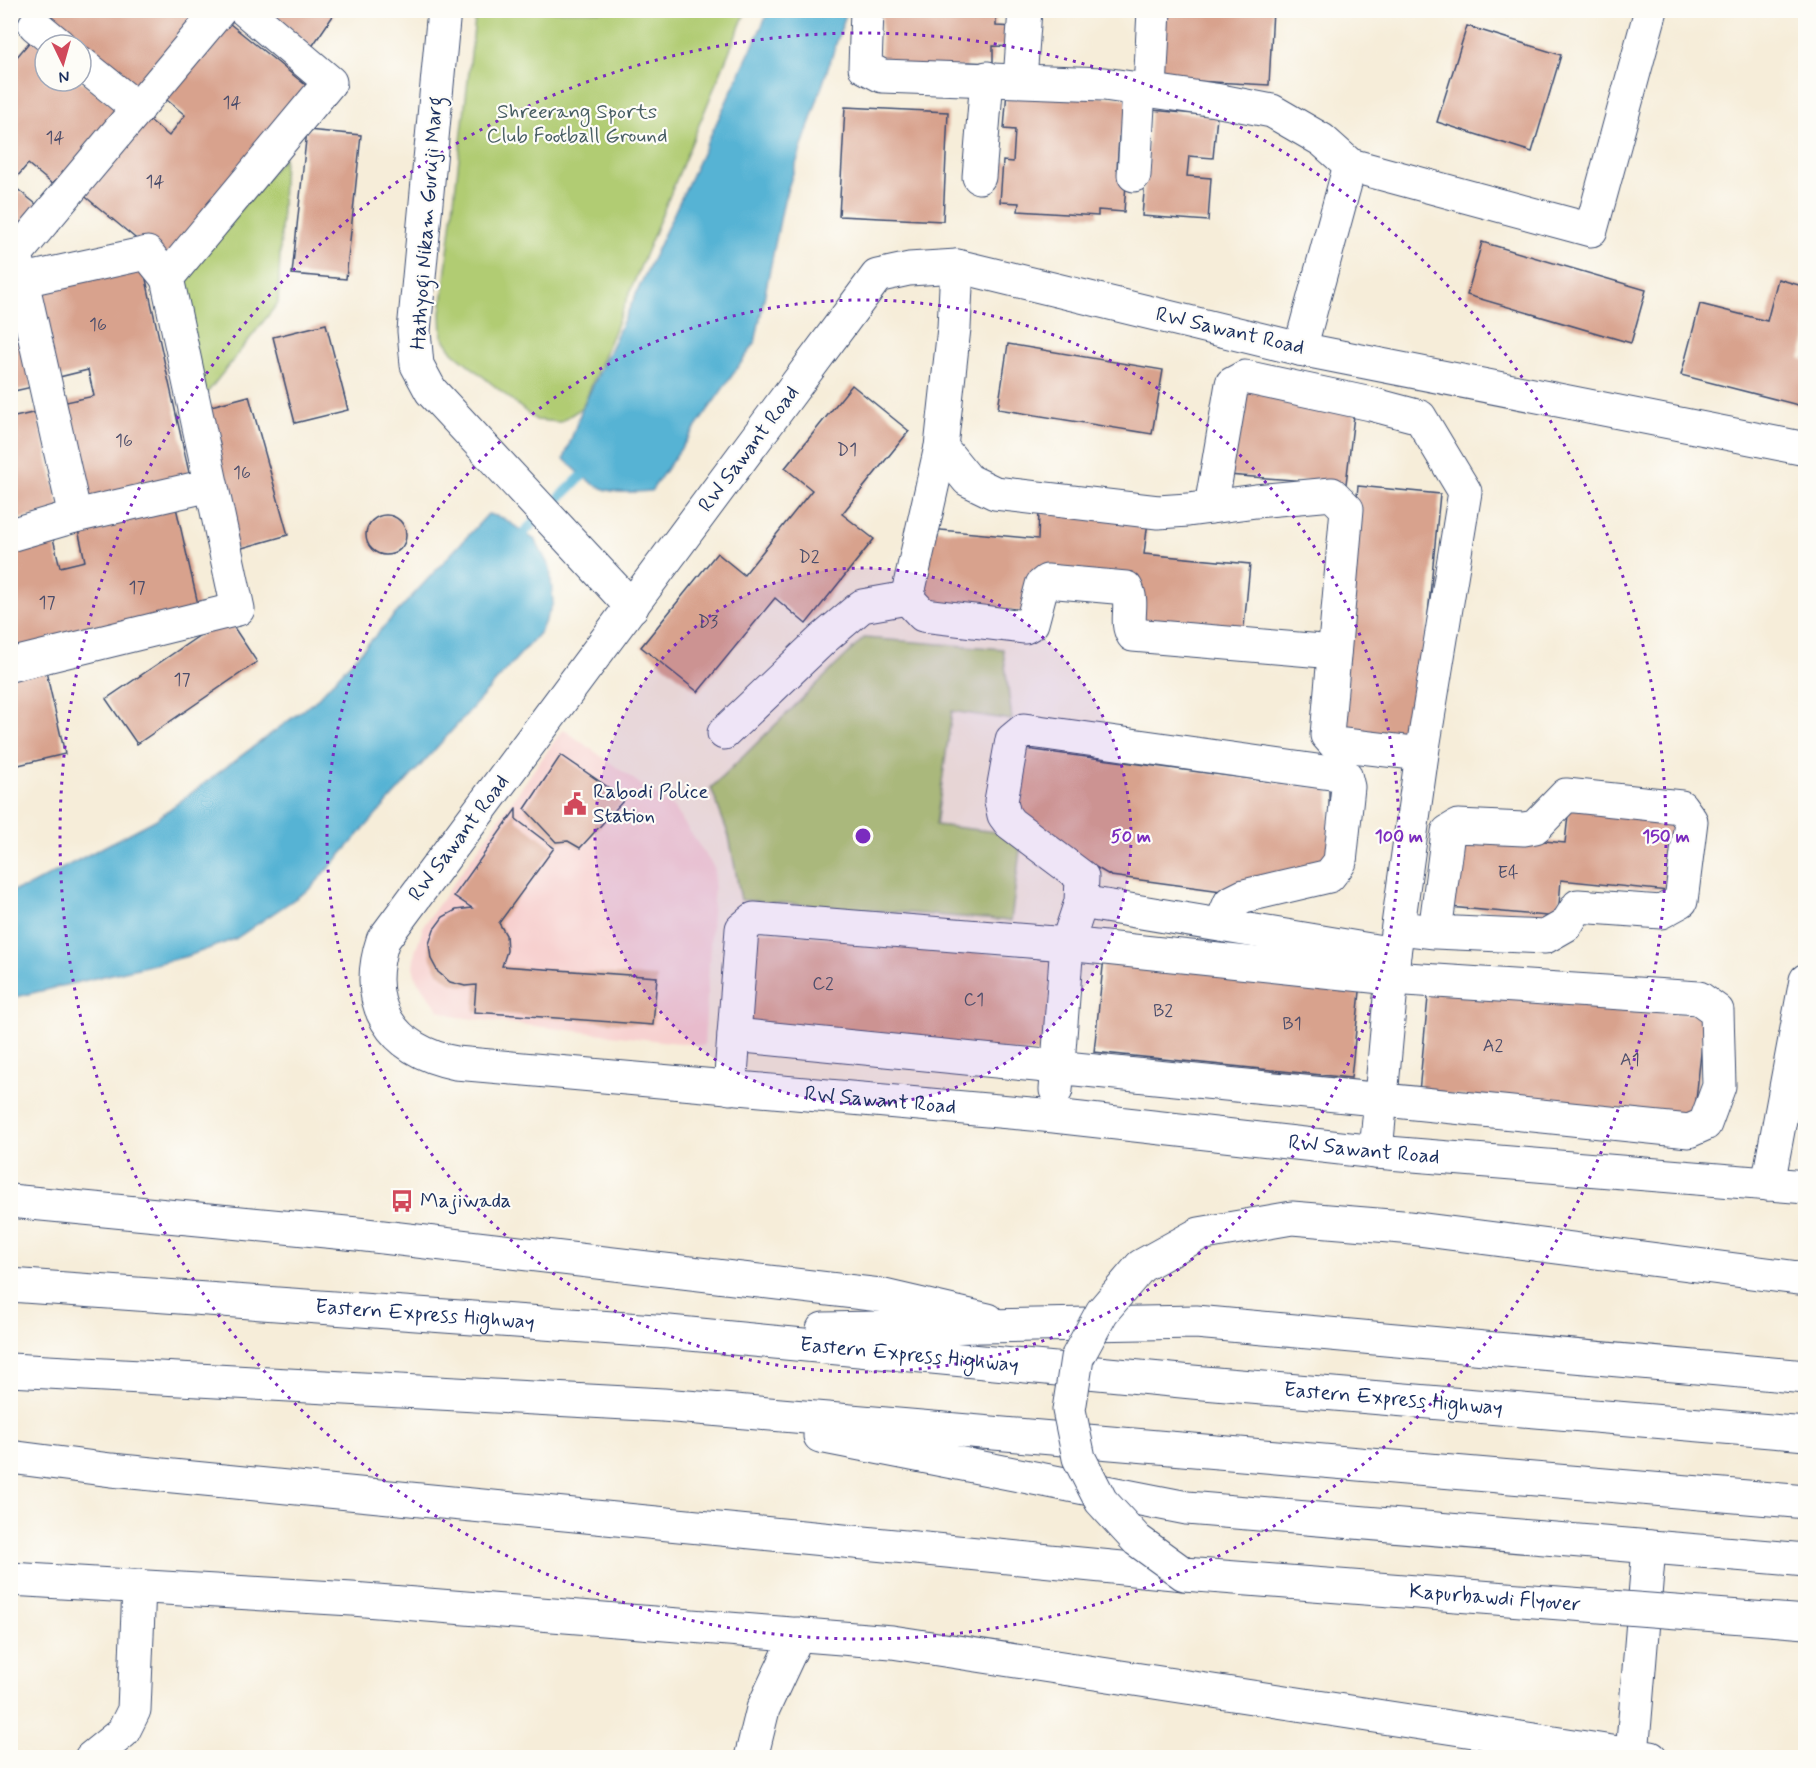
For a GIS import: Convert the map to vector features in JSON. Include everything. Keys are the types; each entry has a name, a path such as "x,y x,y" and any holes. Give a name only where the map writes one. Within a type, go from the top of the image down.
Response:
{"main road":[{"path":"75,516 16,281 16,254 219,10"},
{"path":"166,278 330,82 245,10"},
{"name":"Hathyogi Nikam Guruji Marg","path":"444,10 414,332 417,365 431,391 632,607"},
{"path":"867,10 865,67 882,76 1104,84 1215,100 1272,111 1322,140 1350,165 1591,230 1651,10"},
{"path":"1020,80 1025,10"},
{"path":"1134,175 1154,10"},
{"path":"93,73 138,109"},
{"path":"979,177 987,78"},
{"path":"1300,349 1350,165"},
{"path":"10,665 238,609 166,278 147,253 16,281"},
{"path":"907,598 941,447 954,328 957,266"},
{"name":"RW Sawant Road","path":"1806,449 1300,349 957,266 909,268 878,276 383,940 376,960 375,981 379,1001 387,1021 400,1037 416,1050 435,1059 456,1063 1054,1116 1376,1152 1806,1187"},
{"path":"1211,507 1232,384 1245,377 1420,417 1465,492 1422,754 1395,953 1376,1152"},
{"path":"941,447 968,480 995,493 1158,512 1332,494 1347,509 1327,735 1335,744 1422,754"},
{"path":"10,535 75,516 211,485"},
{"path":"907,598 923,615 1025,627 1032,623 1042,585 1047,581 1126,588 1130,594 1129,628 1133,635 1334,652"},
{"path":"724,733 823,639 862,606 907,598"},
{"path":"1054,1116 1067,944 1081,902 1082,876 1010,823 1004,815 1001,801 1012,740 1023,730 1344,775 1348,787 1340,862 1329,876 1244,896 1230,903 1221,924"},
{"path":"730,1088 742,929 754,919 1067,944 1395,953 1435,932 1545,937 1566,925 1578,906 1661,912 1681,901 1690,821 1681,807 1566,795 1534,827 1524,829 1458,826 1448,832 1435,932"},
{"path":"734,1035 1381,1098 1689,1131 1705,1124 1719,1086 1717,1011 1699,998 1395,953 1081,902"},
{"path":"1768,1184 1806,980"},
{"path":"10,1201 357,1234 868,1294 1008,1325"},
{"path":"1184,1574 1137,1540 1101,1501 1079,1458 1069,1410 1077,1358 1102,1312 1141,1266 1199,1234 1292,1218 1402,1227 1806,1279"},
{"name":"Eastern Express Highway","path":"10,1285 669,1332 1192,1382 1806,1434"},
{"path":"669,1332 1196,1322 1806,1377"},
{"path":"10,1370 663,1405 1806,1502"},
{"path":"663,1405 1187,1508 1806,1560"},
{"name":"Kapurbawdi Flyover","path":"10,1457 135,1472 1184,1574 1806,1622"},
{"path":"10,1579 352,1599 892,1642 1637,1757 1649,1547"},
{"path":"91,1758 123,1732 134,1710 139,1586"},
{"path":"751,1758 763,1709 798,1634"}],"shaded area":[{"path":"563,729 674,808 715,869 704,1046 458,1017 440,1011 416,979 413,966 415,952 424,925"}],"green space":[{"name":"Shreerang Sports Club Football Ground","path":"476,11 746,11 582,408 560,422 536,420 453,352 442,336 441,313"},
{"path":"284,157 278,303 203,398 179,282"},
{"path":"864,638 1003,649 1012,720 952,711 936,825 1022,835 1011,921 741,900 729,836 711,788"}],"water":[{"path":"769,11 847,11 784,200 755,343 651,491 622,492 603,488 585,478 564,459 582,409"},
{"path":"488,514 503,518 535,540 550,568 553,603 540,632 311,888 235,939 188,956 11,998 11,891 27,887 155,820 315,701"}],"building":[{"path":"55,10 190,10 197,17 133,94 93,62 93,33 58,33 45,23"},
{"path":"270,10 337,10 311,48"},
{"path":"882,10 996,10 996,26 1016,27 1016,47 993,46 993,63 967,62 967,68 881,66"},
{"path":"1161,10 1273,10 1269,85 1157,79"},
{"path":"219,15 308,87 163,261 76,189 140,112 169,136 185,115 156,91"},
{"path":"1467,26 1561,55 1532,152 1437,122"},
{"path":"32,39 33,93 93,93 93,90 120,111 57,188 28,164 11,184 41,208 10,244 10,65"},
{"path":"1007,90 1132,99 1129,137 1119,137 1117,169 1127,169 1124,212 1098,210 1098,216 1018,211 1019,203 1000,202 1003,161 1013,162 1015,130 1004,129"},
{"path":"845,107 948,112 943,221 839,216"},
{"path":"1151,110 1217,116 1213,158 1189,156 1187,176 1211,178 1208,221 1142,216"},
{"path":"307,130 361,135 346,279 292,274"},
{"path":"1482,242 1646,290 1631,343 1467,295"},
{"path":"141,257 190,477 79,501 57,404 94,396 88,370 51,379 29,282"},
{"path":"1778,279 1806,287 1806,339 1800,358 1806,360 1806,407 1681,375 1700,304 1767,321"},
{"path":"10,295 32,387 10,392"},
{"path":"326,324 348,410 295,423 273,337"},
{"path":"1008,344 1163,370 1152,434 998,409"},
{"path":"852,385 909,431 842,514 874,539 806,624 775,598 698,692 641,647 717,553 744,575 812,490 785,468"},
{"path":"1241,388 1355,407 1346,484 1228,475"},
{"path":"249,396 288,535 235,550 196,410"},
{"path":"37,412 60,510 10,521 10,418"},
{"path":"1358,486 1440,494 1427,625 1412,740 1334,731"},
{"path":"175,503 200,613 10,656 10,545 51,530 60,567 85,561 77,525"},
{"path":"1039,511 1148,521 1144,554 1250,564 1243,638 1137,628 1140,586 1034,576 1030,613 923,602 930,529 1038,539"},
{"path":"386,515 394,516 400,521 405,527 405,543 400,549 394,554 386,555 378,554 372,549 367,543 366,535 367,527 372,521 378,516"},
{"path":"227,617 257,662 137,744 106,699"},
{"path":"45,667 65,754 10,767 10,675"},
{"path":"1018,748 1329,789 1330,864 1229,892 1111,876 1010,817"},
{"name":"Rabodi Police Station","path":"561,755 625,799 580,848 568,841 556,842 525,809"},
{"path":"1569,806 1676,817 1668,891 1561,880 1558,917 1450,907 1458,833 1565,843"},
{"path":"516,809 516,819 554,848 499,923 506,935 507,951 502,966 657,977 653,1025 474,1012 476,985 465,986 450,982 438,972 431,959 429,944 434,929 443,917 456,910 472,908 454,896"},
{"path":"753,930 1054,960 1044,1054 743,1024"},
{"path":"1104,957 1361,982 1351,1078 1094,1052"},
{"path":"1429,987 1705,1015 1694,1119 1419,1092"}],"waterway":[{"path":"515,541 592,466"}],"place":[{"name":"Rabodi Police Station","path":"575,804"},
{"name":"Majiwada","path":"402,1201"}]}
